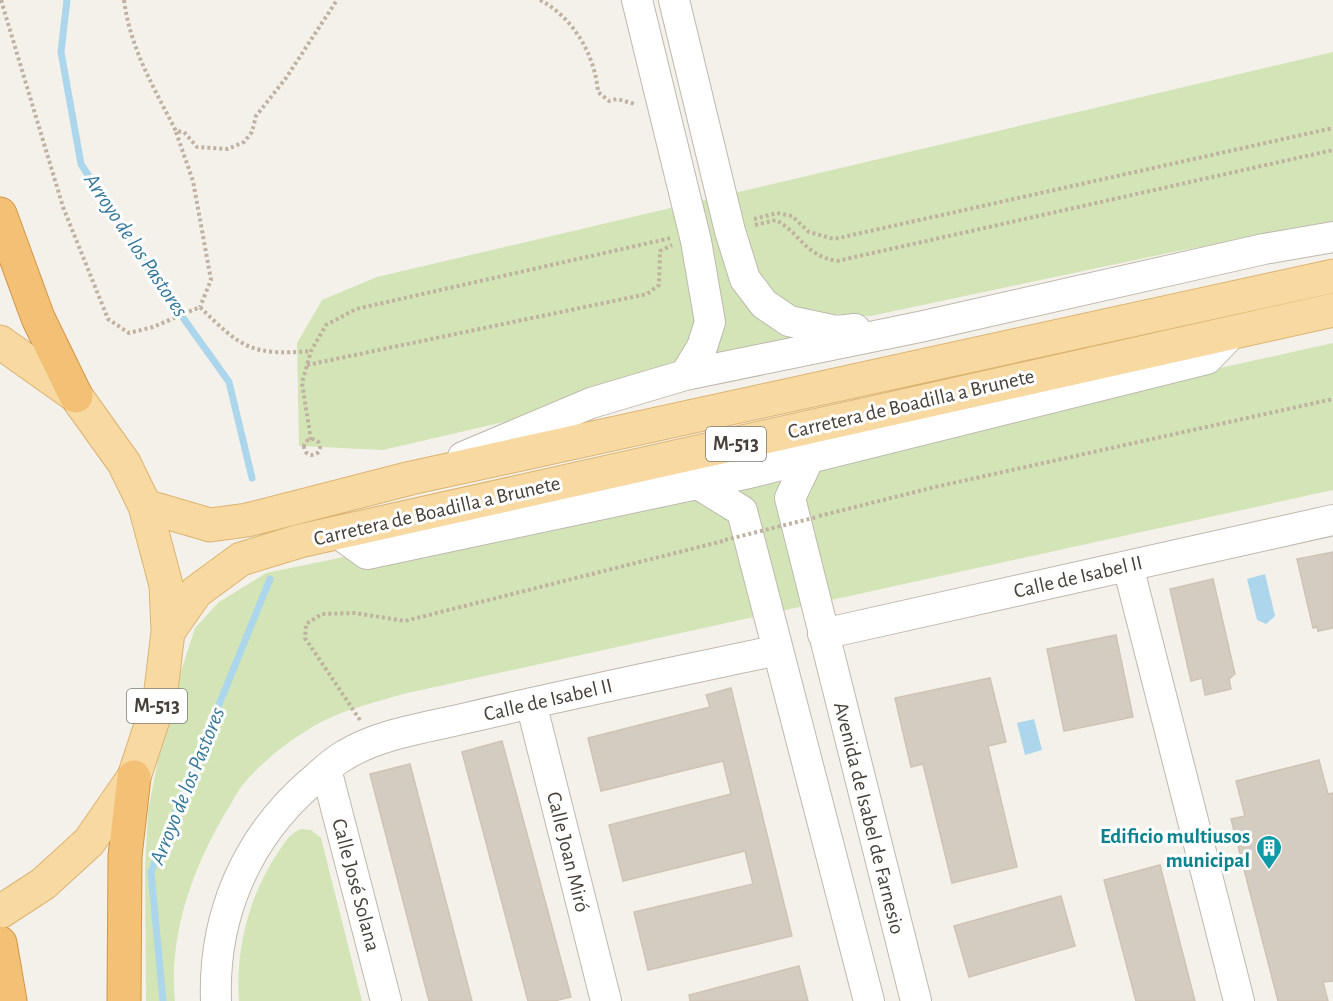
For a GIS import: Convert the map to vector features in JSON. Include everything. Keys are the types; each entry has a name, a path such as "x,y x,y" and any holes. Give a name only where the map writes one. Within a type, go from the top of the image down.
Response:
{"highway":[{"path":"0,214 38,318 76,396"},
{"path":"124,1001 125,856 134,777"},
{"path":"0,943 10,1001"}],"main road":[{"name":"Carretera de Boadilla a Brunete","path":"146,506 210,525 247,520 411,478 1333,276"},
{"name":"Carretera de Boadilla a Brunete","path":"168,632 196,592 240,560 338,533 1333,310"},
{"name":"M-513","path":"0,342 76,396 124,463 146,506 166,585 168,632 160,698 134,777 89,842 43,884 0,912"}],"street":[{"path":"637,0 695,237 710,322 702,347 685,375"},
{"path":"674,0 729,228 745,279 764,304 789,321 836,331 924,326"},
{"path":"411,478 591,403 685,375 924,326 1253,251 1333,237"},
{"path":"338,533 367,554 698,484 1207,359 1233,332"},
{"name":"Avenida de Isabel de Farnesio","path":"809,458 790,498 916,1001"},
{"path":"698,484 742,511 868,1001"},
{"name":"Calle de Isabel II","path":"823,634 1333,520"},
{"path":"1128,566 1239,1001"},
{"name":"Calle de Isabel II","path":"216,1001 215,978 222,926 244,862 270,825 299,793 344,755 368,744 531,703 778,650"},
{"name":"Calle Joan Miró","path":"531,703 606,1001"},
{"name":"Calle José Solana","path":"326,769 386,1001"}],"path":[{"path":"1,0 63,207 108,319 129,333 153,327 200,307 211,280 194,181 176,131 139,59 127,26 124,0"},
{"path":"176,131 184,132 197,147 228,149 244,142 252,132 256,117 286,78 337,0"},
{"path":"540,0 555,8 588,51 597,78 598,92 609,101 617,99 629,103"},
{"path":"729,228 777,213 792,216 809,232 834,239 1333,128"},
{"path":"729,228 776,220 785,225 814,254 837,261 1333,150"},
{"path":"311,440 302,383 311,351 326,325 356,309 695,237"},
{"path":"307,365 647,294 659,285 660,251 664,247 695,237"},
{"path":"200,307 226,333 248,347 274,354 311,351"},
{"path":"354,709 304,638 306,624 322,614 356,613 405,621 947,484 1333,399"},
{"path":"311,440 318,442 320,448 316,454 311,455 307,453 304,446 311,440"}],"green space":[{"path":"1333,52 1333,223 1173,252 871,316 838,314 793,340 601,384 517,419 383,450 299,446 297,343 322,300 377,277"},
{"path":"1333,343 1333,490 403,694 321,722 272,756 239,790 216,829 186,900 176,950 175,1001 146,1001 145,868 148,811 167,714 195,628 219,602 266,573 698,484"},
{"path":"301,829 311,830 321,838 362,1001 239,1001 239,962 252,904 279,851 291,835"}],"water":[{"path":"1265,574 1275,616 1266,624 1257,620 1247,579"},
{"path":"1034,719 1042,750 1025,755 1017,723"}],"building":[{"path":"1333,552 1333,628 1318,631 1317,627 1313,628 1297,559"},
{"path":"1213,579 1235,674 1229,679 1231,689 1205,695 1202,678 1191,681 1170,589"},
{"path":"1116,635 1133,717 1064,731 1047,649"},
{"path":"990,678 1006,742 988,746 1017,867 952,883 923,764 911,767 895,698"},
{"path":"731,688 792,936 648,970 634,912 753,884 745,851 623,881 609,825 731,794 723,761 601,791 588,738 710,707 706,695"},
{"path":"502,741 571,997 554,1001 528,1001 462,752"},
{"name":"Edificio multiusos municipal","path":"1319,760 1328,794 1333,793 1333,981 1323,982 1328,1001 1278,1001 1231,819 1245,816 1236,781"},
{"path":"410,764 472,1001 429,1001 370,774"},
{"path":"1160,865 1195,1001 1136,1001 1104,880"},
{"path":"1061,896 1075,946 969,977 954,926"},
{"path":"799,966 808,1001 690,1001 689,995"}],"waterway":[{"name":"Arroyo de los Pastores","path":"67,0 61,52 81,164 156,280 229,382 252,478"},
{"name":"Arroyo de los Pastores","path":"163,1001 151,872 270,579"}],"place":[{"name":"Edificio multiusos municipal","path":"1269,871"}]}
